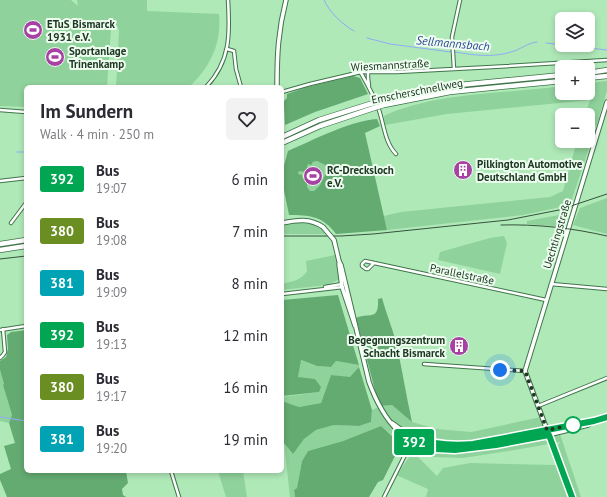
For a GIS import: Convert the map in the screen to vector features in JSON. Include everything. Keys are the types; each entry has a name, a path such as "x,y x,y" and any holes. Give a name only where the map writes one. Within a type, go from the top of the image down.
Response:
{"highway":[{"path":"595,72 607,70"},
{"name":"Emscherschnellweg","path":"284,142 373,105 380,100 449,86 555,76"},
{"path":"595,77 607,76"},
{"name":"Emscherschnellweg","path":"284,136 319,120 373,105 384,105 450,92 555,81"},
{"path":"0,244 24,240"},
{"path":"0,250 24,246"}],"main road":[{"path":"277,85 280,23 286,0"},
{"name":"Uechtingstraße","path":"525,371 607,102"},
{"path":"284,223 298,220 308,221 323,227 334,240 353,323 369,382 375,398 394,428 412,441 435,449 455,450 549,435 588,425 594,421"},
{"path":"525,371 572,497"},
{"path":"388,419 396,426 414,437 436,444 455,446 479,443 594,421 607,417"}],"street":[{"path":"207,85 219,69 227,49 230,33 228,0"},
{"path":"454,69 452,37 460,0"},
{"path":"227,49 234,51 236,69 240,85"},
{"name":"Wiesmannstraße","path":"284,91 361,72 397,72 607,60"},
{"path":"361,72 379,110 389,145 396,154"},
{"path":"368,72 369,87"},
{"path":"0,110 24,112"},
{"path":"0,180 24,178"},
{"path":"11,223 24,206"},
{"name":"Parallelstraße","path":"374,263 546,300"},
{"path":"551,284 607,289"},
{"path":"284,294 344,285"},
{"path":"0,358 5,352 2,329 24,326"},
{"path":"424,364 525,371"},
{"path":"538,406 607,378"},
{"path":"384,497 414,437"},
{"path":"172,473 178,497"}],"green space":[{"path":"0,0 71,0 78,6 77,0 147,0 147,11 219,14 219,35 213,54 203,72 191,85 116,85 119,30 113,23 104,22 84,26 111,30 107,85 24,85 24,107 0,106"},
{"path":"353,76 360,78 368,94 315,112 285,125 284,101 287,98 287,94 307,87"},
{"path":"607,81 607,91 596,127 595,108 587,108 590,100 595,100 595,82"},
{"path":"555,87 555,100 590,100 447,114 385,125 384,116 425,102 471,95"},
{"path":"377,119 380,126 365,133 387,230 336,234 326,223 321,220 303,215 289,215 284,190 284,166 288,151 355,123","holes":["317,161 325,165 328,169 320,185 314,191 310,191 307,187 307,182 302,175 298,174 299,171 310,173 311,172 307,167 308,164 311,165 313,162"]},
{"path":"575,148 589,148 570,205 523,215 387,230 384,216 401,212 550,197 563,191"},
{"name":"RC-Drecksloch e.V.","path":"317,161 325,165 328,169 320,185 313,192 308,190 303,179 298,174 299,171 311,172 307,165"},
{"path":"607,198 607,234 573,225 580,208"},
{"path":"569,212 564,227 527,224 527,221"},
{"path":"298,223 313,224 327,234 284,234 284,226"},
{"path":"504,236 507,243 500,274 438,260 440,252 490,238"},
{"path":"335,255 339,278 338,280 327,285 284,290 284,283 296,280 305,274 307,271 306,261"},
{"path":"338,295 359,365 336,361 331,367 317,366 301,360 298,377 315,379 321,387 319,392 284,396 284,300"},
{"path":"382,298 396,342 412,422 392,405 381,406 377,398 356,318 375,314 378,306 378,299"},
{"path":"24,330 24,473 126,473 128,483 122,489 123,495 126,497 7,497 0,480 0,474 11,469 4,446 15,443 9,423 12,415 3,385 0,361 6,357 8,349 7,335 11,332"},
{"path":"300,360 317,366 331,367 336,361 359,365 350,378 331,375 321,403 299,407 284,402 284,397 319,392 298,377"},
{"path":"359,367 372,410 371,422 359,426 334,425 316,430 304,439 293,454 284,443 284,402 299,407 321,403 331,375 350,377"},
{"path":"0,370 12,415 9,423 0,421"},
{"path":"392,405 412,422 437,429 471,432 541,417 545,425 559,431 581,497 575,497 558,445 560,442 463,458 433,457 414,453 437,476 443,468 470,463 556,465 568,497 426,497 428,489 396,475 413,452 381,426 343,441 308,451 302,461 297,488 294,490 295,497 290,497 284,443 293,453 304,439 316,430 334,425 359,426 371,422 372,410 381,406"},
{"path":"381,426 401,444 383,480 378,482 369,497 295,497 294,490 297,488 302,461 308,451 343,441"},
{"path":"219,473 243,473 247,497 226,497"}],"waterway":[{"name":"Sellmannsbach","path":"324,0 337,18 354,31"},
{"name":"Sellmannsbach","path":"367,38 390,44 451,52"},
{"name":"Sellmannsbach","path":"455,52 476,55 497,55 514,51 537,42"},
{"name":"Sellmannsbach","path":"546,43 607,50"},
{"path":"17,152 24,152"},
{"path":"0,417 24,421"}],"railway":[{"path":"284,236 341,236 373,234 508,220 559,210 607,194"},
{"path":"501,225 554,227 607,236"},
{"path":"0,259 24,256"}],"bus line":[{"name":"392","path":"572,497 549,435 472,449 448,451 427,447 412,441 414,437 441,445 455,446 473,444 555,429 607,417"}],"place":[{"name":"ETuS Bismarck 1931 e.V.","path":"33,30"},
{"name":"Sportanlage Trinenkamp","path":"55,57"},
{"name":"Pilkington Automotive Deutschland GmbH","path":"463,170"},
{"name":"RC-Drecksloch e.V.","path":"313,176"},
{"name":"Begegnungszentrum Schacht Bismarck","path":"459,346"}],"route":[{"path":"500,370 525,371 547,430 573,425"}]}
